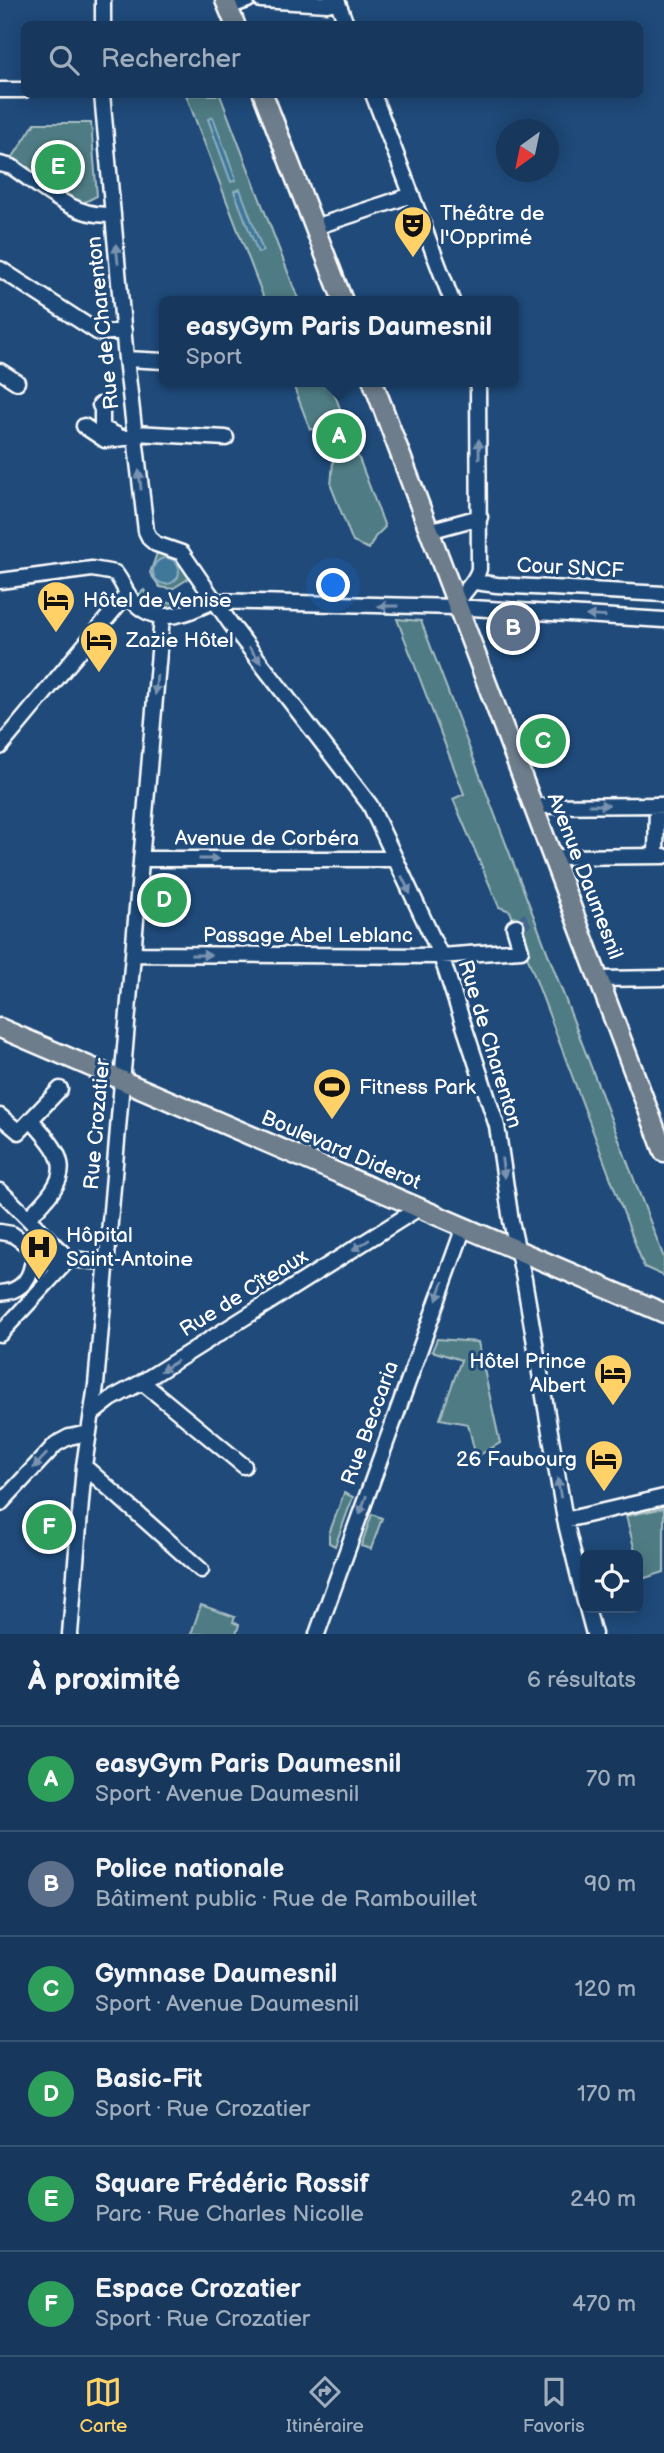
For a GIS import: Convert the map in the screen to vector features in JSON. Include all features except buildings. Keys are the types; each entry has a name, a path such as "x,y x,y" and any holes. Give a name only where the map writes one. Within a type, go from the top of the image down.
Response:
{"main road":[{"path":"227,4 234,21"},
{"path":"265,98 341,296"},
{"name":"Avenue Daumesnil","path":"375,387 664,1152"},
{"name":"Boulevard Diderot","path":"0,1028 664,1313"}],"street":[{"path":"103,0 103,21"},
{"path":"227,4 248,0"},
{"path":"261,0 327,4 337,1 345,21"},
{"path":"0,90 21,90"},
{"name":"Rue de Charenton","path":"102,98 132,436 146,531 156,544 182,553 214,601 370,804 393,859 441,957 497,1126 516,1250 524,1279 565,1520 580,1582"},
{"path":"375,98 450,296"},
{"path":"0,164 12,167 78,211 102,216 113,214"},
{"path":"315,227 412,195"},
{"path":"0,269 99,333 124,331"},
{"path":"126,359 159,361"},
{"path":"0,371 17,382"},
{"path":"456,607 462,592 475,582 478,569 478,387"},
{"path":"100,405 102,428 132,436"},
{"path":"84,426 105,440 132,436 226,438"},
{"path":"429,531 480,517"},
{"path":"0,581 92,569 115,573 127,594 142,609 162,617 184,615 214,601 456,607 664,620"},
{"name":"Cour SNCF","path":"475,582 664,594"},
{"path":"0,747 127,594"},
{"name":"Rue Crozatier","path":"70,1634 84,1466 92,1414 106,1262 162,617"},
{"path":"534,806 660,805 660,856 554,857"},
{"name":"Avenue de Corbéra","path":"141,859 393,859"},
{"name":"Passage Abel Leblanc","path":"133,954 441,957 521,950 514,927 516,926"},
{"path":"599,979 664,978"},
{"path":"0,1116 19,1132 60,1089"},
{"path":"29,1217 58,1183 61,1167 52,1143 31,1120"},
{"path":"0,1191 69,1259"},
{"name":"Rue de Cîteaux","path":"92,1414 111,1399 419,1208"},
{"name":"Rue Beccaria","path":"317,1634 464,1227"},
{"path":"0,1232 12,1234 26,1244 32,1265 23,1284 10,1292 0,1293"},
{"path":"26,1244 44,1236"},
{"path":"32,1265 69,1259 106,1262"},
{"path":"0,1334 69,1259"},
{"path":"142,1382 244,1466"},
{"path":"0,1504 56,1444 69,1437 89,1433"},
{"path":"84,1466 201,1570"},
{"path":"565,1520 664,1497"},
{"path":"588,1613 594,1634"}],"green space":[{"path":"187,98 221,98 297,296 263,296"},
{"path":"35,123 91,123 97,196 81,204 11,160"},
{"path":"294,387 332,387 385,527 375,537 369,549 353,542 331,486 334,449 326,431 310,429"},
{"path":"158,550 180,558 191,577 172,589 160,587 150,573","holes":["172,560 178,567 178,577 171,583 153,572 158,561"]},
{"path":"144,590 158,602 170,603 188,597 193,603 171,608 157,607 138,595"},
{"path":"397,619 421,621 664,1258 664,1276 644,1267 510,911 499,907 453,799 464,794"},
{"path":"437,1339 478,1342 500,1443 476,1457 468,1424 440,1419 461,1360 432,1351"},
{"path":"344,1493 353,1497 335,1546 329,1543 329,1534"},
{"path":"664,1508 664,1572 643,1579 643,1550 635,1550 626,1516"},
{"path":"372,1514 382,1518 371,1549 361,1546"},
{"path":"201,1605 235,1617 233,1622 239,1625 236,1634 191,1634"}],"water":[{"path":"213,117 236,180 231,182 208,119"},
{"path":"240,189 263,251 258,253 234,191"},
{"path":"166,558 175,562 179,571 175,580 166,584 157,580 153,571 157,562"}],"tunnel":[{"path":"516,926 534,916"}],"place":[{"name":"Square Frédéric Rossif","path":"58,167"},
{"name":"Théâtre de l'Opprimé","path":"413,259"},
{"name":"easyGym Paris Daumesnil","path":"339,436"},
{"name":"Police nationale","path":"513,628"},
{"name":"Hôtel de Venise","path":"56,634"},
{"name":"Zazie Hôtel","path":"99,674"},
{"name":"Gymnase Daumesnil","path":"543,741"},
{"name":"Basic-Fit","path":"164,900"},
{"name":"Fitness Park","path":"332,1121"},
{"name":"Hôpital Saint-Antoine","path":"39,1281"},
{"name":"Hôtel Prince Albert","path":"613,1407"},
{"name":"26 Faubourg","path":"604,1493"},
{"name":"Espace Crozatier","path":"49,1527"}]}
